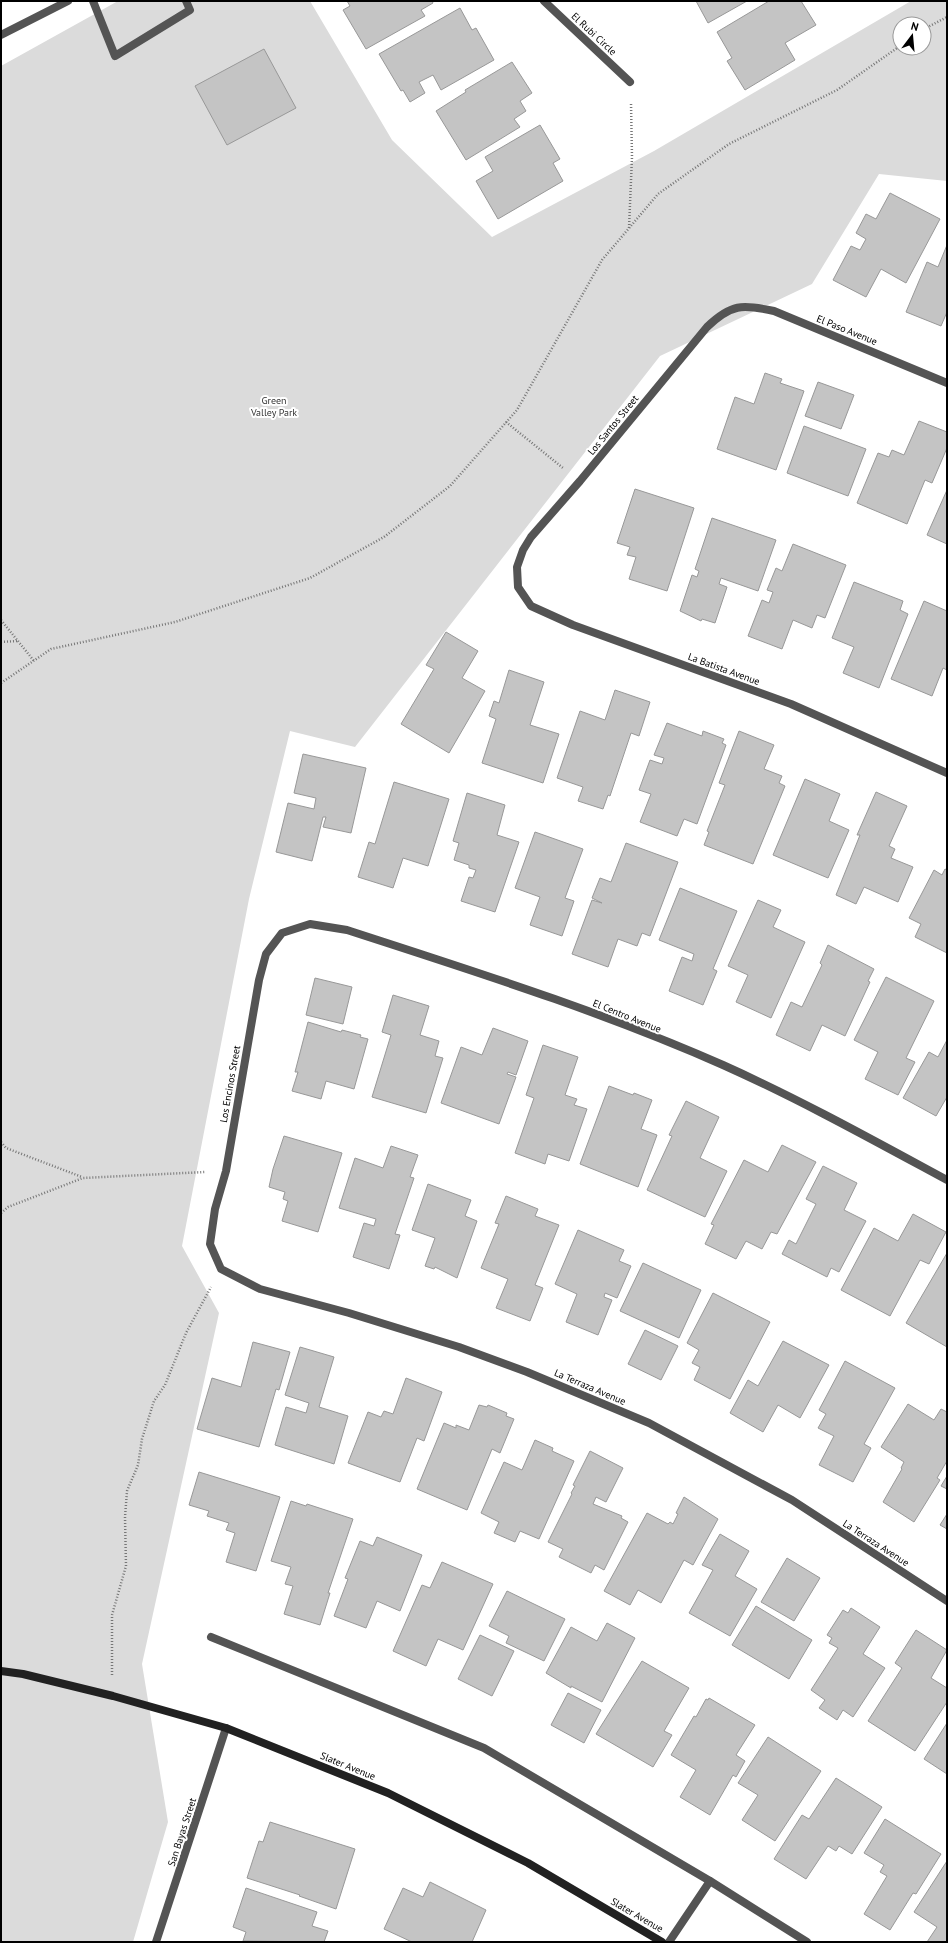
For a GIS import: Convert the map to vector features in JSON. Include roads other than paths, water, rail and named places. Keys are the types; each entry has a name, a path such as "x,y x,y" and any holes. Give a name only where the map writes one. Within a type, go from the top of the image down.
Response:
{"main road":[{"name":"Slater Avenue","path":"1,1671 23,1674 112,1696 226,1728 388,1793 528,1863 662,1942"}],"street":[{"path":"1,35 68,1"},
{"path":"93,1 115,56 190,10 186,1"},
{"name":"El Rubi Circle","path":"544,1 630,82"},
{"name":"El Paso Avenue","path":"736,307 754,306 774,311 947,383"},
{"name":"Los Santos Street","path":"517,567 523,550 532,537 580,482 707,327 719,315 736,307"},
{"name":"La Batista Avenue","path":"517,567 518,587 531,606 573,625 791,704 947,773"},
{"name":"El Centro Avenue","path":"282,933 310,924 347,930 579,1007 723,1065 852,1129 947,1180"},
{"name":"Los Encinos Street","path":"221,1269 210,1244 215,1209 226,1171 259,980 266,954 282,933"},
{"name":"La Terraza Avenue","path":"221,1269 260,1289 349,1313 459,1347 526,1372 649,1423 792,1500 947,1601"},
{"path":"211,1637 484,1748 710,1881 808,1942"},
{"name":"San Bayas Street","path":"156,1942 226,1728"},
{"path":"669,1942 710,1881"}],"park label":[{"name":"Green Valley Park","path":"274,406"}]}
